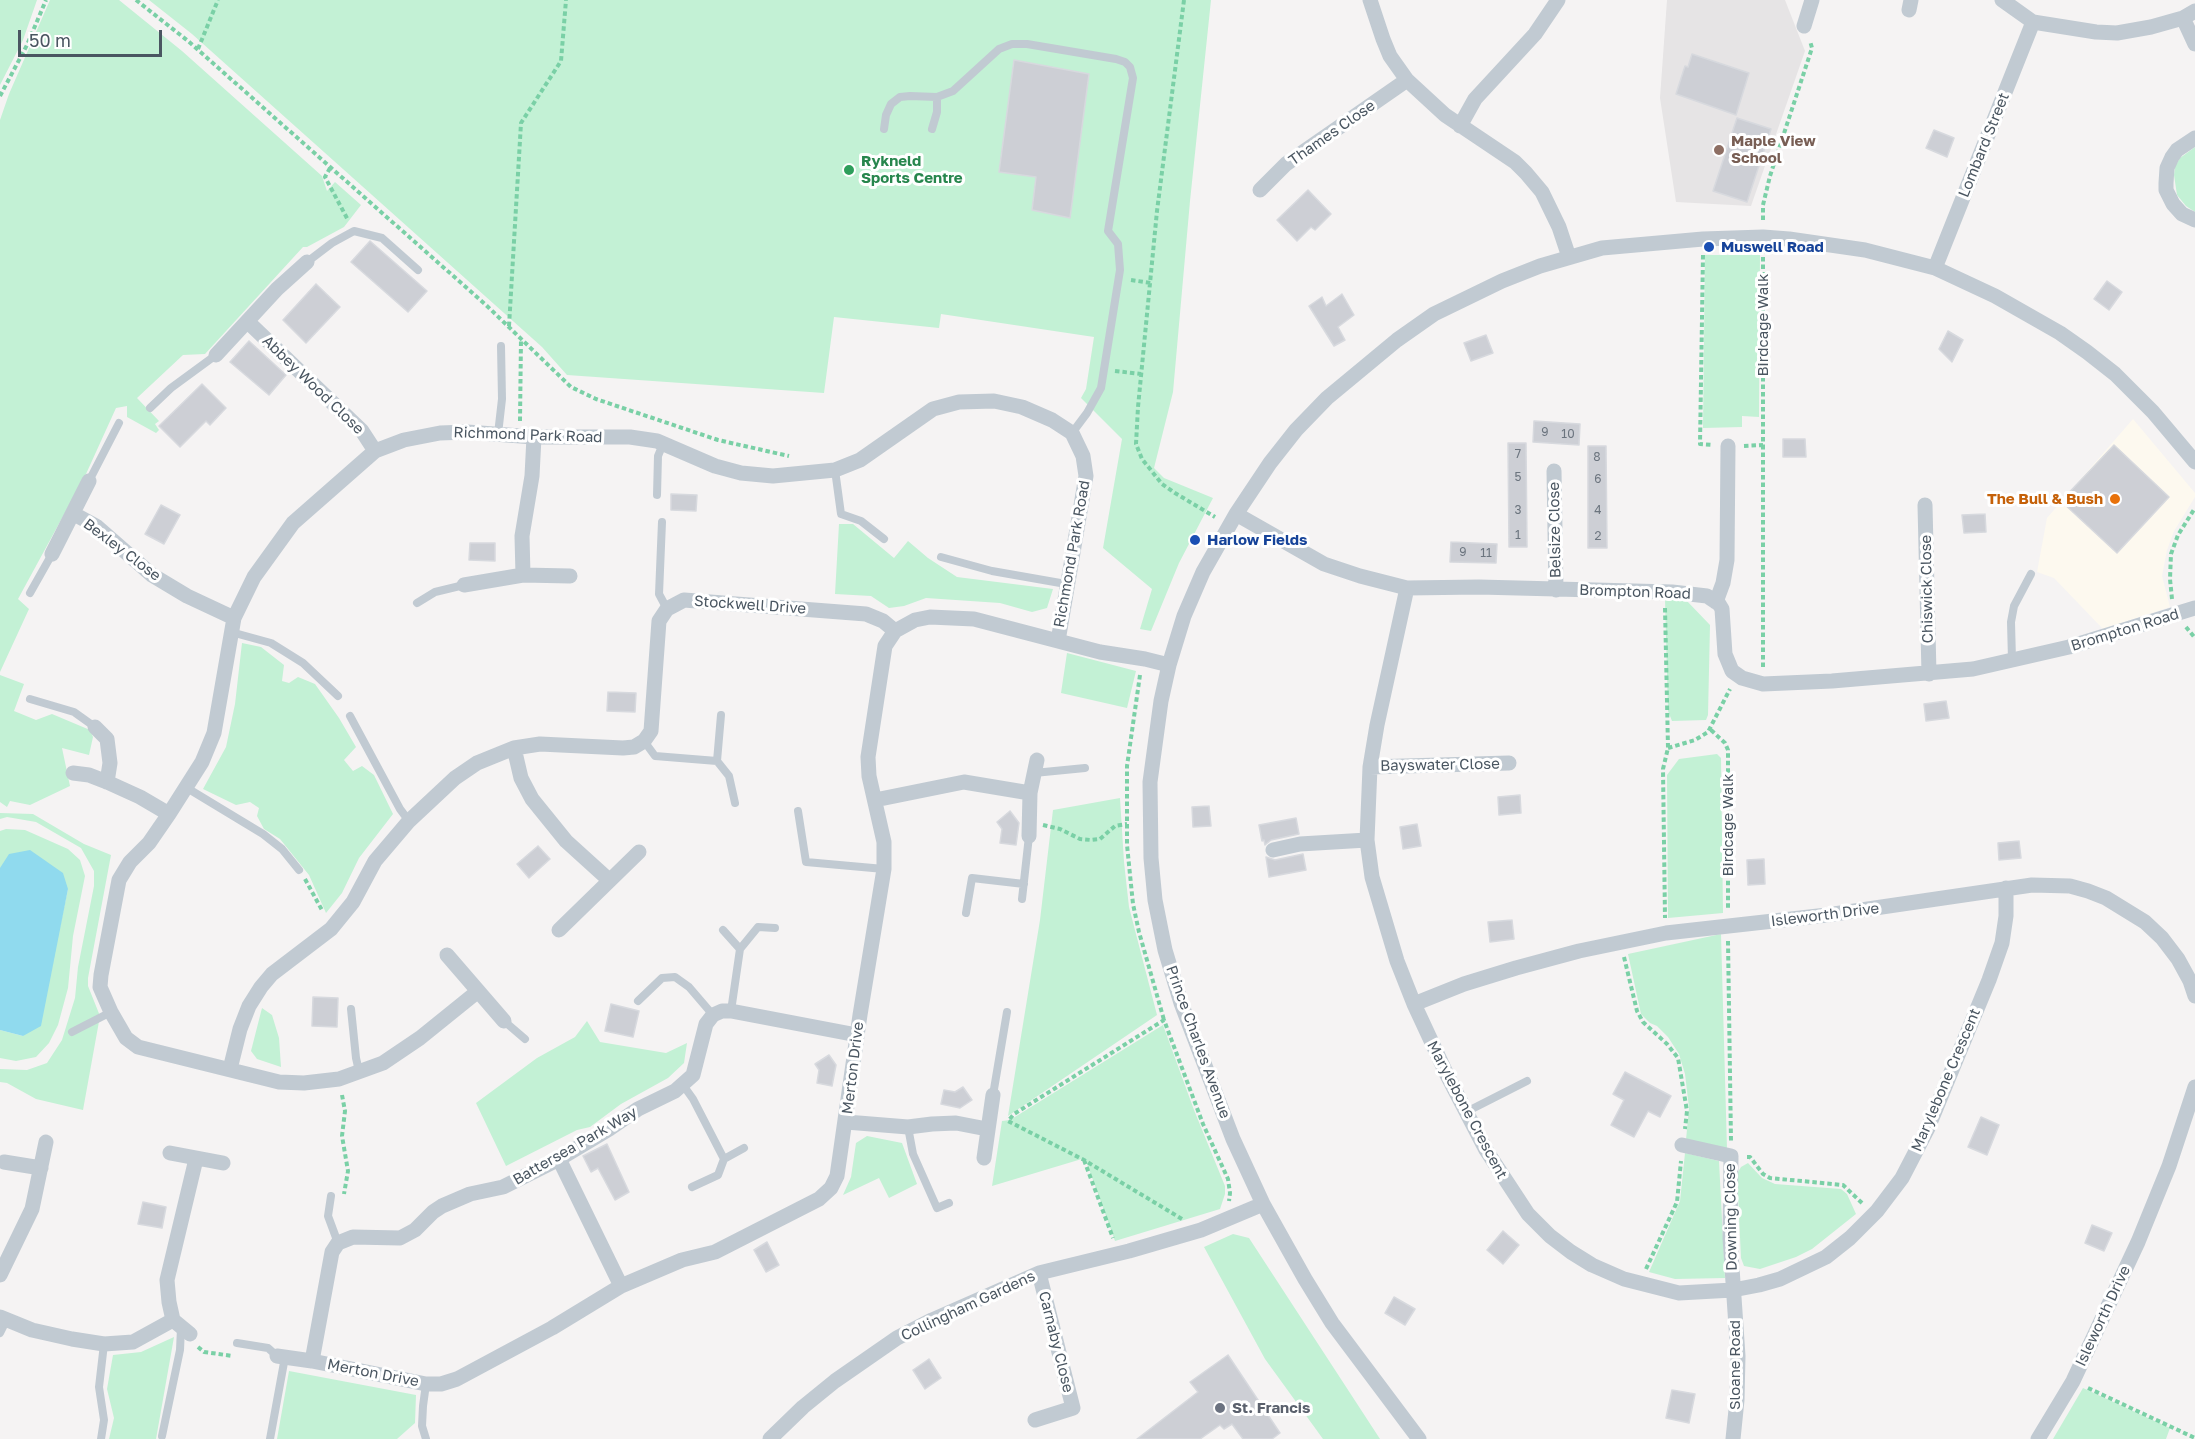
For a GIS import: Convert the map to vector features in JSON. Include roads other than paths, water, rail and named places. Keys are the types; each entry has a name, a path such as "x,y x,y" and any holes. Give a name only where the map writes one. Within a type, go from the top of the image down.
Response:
{"street":[{"path":"1370,0 1390,56 1407,80 1430,103 1515,162 1526,173 1542,192 1559,227 1569,257"},
{"path":"1460,126 1475,99 1535,34 1558,0"},
{"path":"1804,26 1812,0"},
{"path":"2002,0 2033,22 2069,29 2117,33 2151,27 2189,15 2195,44"},
{"name":"Lombard Street","path":"1935,268 2033,22"},
{"name":"Thames Close","path":"1260,190 1286,164 1407,80"},
{"path":"2195,138 2177,150 2172,157 2167,168 2166,183 2166,190 2172,204 2195,220"},
{"name":"Prince Charles Avenue","path":"1419,1439 1332,1323 1263,1204 1228,1129 1185,1014 1165,950 1155,900 1151,858 1150,782 1159,711 1169,665 1184,616 1203,572 1270,463 1296,429 1327,398 1397,339 1434,314 1540,266 1612,247 1703,239 1763,237 1865,250 1935,268 2018,309 2087,351 2115,374 2154,412 2195,462"},
{"path":"216,356 277,289 307,262"},
{"name":"Abbey Wood Close","path":"248,322 362,431 375,451"},
{"name":"Richmond Park Road","path":"477,992 401,1052 383,1063 339,1079 304,1083 279,1082 138,1047 126,1038 100,987 100,975 119,880 130,862 149,843 202,762 214,733 233,625 254,577 293,523 375,451 404,440 440,433 630,437 663,444 716,466 741,473 773,476 835,470 860,460 933,409 959,402 994,401 1022,407 1052,420 1072,434 1083,456 1086,476 1058,641"},
{"path":"523,575 522,536 532,476 527,436"},
{"path":"1716,602 1723,583 1727,560 1728,446"},
{"name":"Belsize Close","path":"1554,471 1556,590"},
{"name":"Bexley Close","path":"52,554 89,481"},
{"name":"Chiswick Close","path":"1925,505 1929,674"},
{"name":"Bexley Close","path":"74,514 96,526 153,575 233,625"},
{"name":"Brompton Road","path":"1233,520 1324,564 1407,588 1664,592 1702,595 1716,602 1724,615 1726,661 1732,671 1752,682 1763,684 1832,681 1973,669 2117,633 2195,608"},
{"path":"464,585 523,575 570,576"},
{"name":"Marylebone Crescent","path":"1407,588 1370,767 1367,840 1372,878 1397,961 1414,1004 1447,1076 1486,1150 1506,1184 1528,1214 1550,1236 1592,1265 1639,1283 1679,1293 1733,1290 1759,1286 1780,1279 1826,1257 1850,1238 1874,1215 1902,1178 1928,1128 2002,943 2006,916 2006,888"},
{"name":"Stockwell Drive","path":"667,609 684,600 866,614 883,621 895,631"},
{"path":"230,1069 243,1021 261,987 272,974 331,929 353,902 375,861 409,821 455,778 477,762 514,748 540,744 623,748 634,747 644,741 651,731 659,621 667,609"},
{"path":"895,631 915,620 930,617 974,618 1100,652 1169,665"},
{"name":"Merton Drive","path":"281,1356 426,1384 441,1384 457,1379 552,1328 621,1286 682,1260 715,1252 819,1199 831,1188 837,1176 846,1122 857,1035 884,869 884,842 869,776 868,757 885,646 895,631"},
{"path":"96,727 107,739 110,763 107,782"},
{"path":"514,748 521,778 532,799 566,841 609,880"},
{"name":"Bayswater Close","path":"1370,767 1509,763"},
{"path":"1029,829 1030,793 1036,766"},
{"path":"73,773 89,775 140,796 169,814"},
{"path":"875,800 964,782 1030,793"},
{"path":"1273,850 1300,844 1367,840"},
{"path":"559,930 639,852"},
{"name":"Isleworth Drive","path":"1414,1004 1464,984 1516,968 1620,942 1685,929 1728,927 1907,904 2006,888 2052,885 2079,889 2106,898 2145,922 2162,938 2193,985"},
{"path":"447,955 504,1021"},
{"path":"683,1085 693,1075 706,1024 713,1015 722,1011 857,1035"},
{"name":"Battersea Park Way","path":"338,1243 353,1237 400,1238 415,1230 442,1206 470,1194 503,1187 559,1159 638,1109 683,1085"},
{"name":"Isleworth Drive","path":"2038,1439 2073,1381 2138,1242 2169,1166 2195,1086"},
{"path":"984,1158 993,1095"},
{"path":"846,1122 908,1127 956,1123 987,1129"},
{"path":"0,1275 32,1209 46,1142"},
{"name":"Downing Close","path":"1682,1145 1731,1156 1730,1238 1733,1290"},
{"path":"170,1153 223,1163"},
{"path":"2,1324 104,1344 133,1342 181,1327 169,1302 167,1280 196,1159"},
{"path":"559,1159 621,1286"},
{"path":"2,1161 41,1168"},
{"name":"Collingham Gardens","path":"770,1439 803,1407 835,1381 897,1338 932,1320 1039,1273 1118,1254 1201,1230 1263,1204"},
{"path":"312,1361 332,1252 338,1243"},
{"name":"Carnaby Close","path":"1035,1420 1073,1408 1039,1273"},
{"name":"Sloane Road","path":"1732,1439 1737,1400 1738,1356 1733,1290"}],"lane":[{"path":"884,129 886,115 891,104 900,97 937,97 953,91 999,49 1012,44 1027,44 1125,62 1130,67 1133,78 1108,231 1118,244 1119,277 1101,388 1072,434"},
{"path":"932,129 937,97"},
{"path":"307,262 332,243 354,231 382,238 418,270"},
{"path":"498,434 502,399 501,346"},
{"path":"150,408 171,388 216,356"},
{"name":"Bexley Close","path":"89,481 119,423"},
{"path":"657,495 658,456 663,444"},
{"path":"835,470 842,514 861,521 884,539"},
{"path":"662,522 659,594 667,609"},
{"name":"Bexley Close","path":"30,593 52,554"},
{"path":"941,557 992,571 1066,584"},
{"path":"2012,660 2011,622 2014,606 2031,574"},
{"path":"417,603 435,592 464,585"},
{"path":"233,625 303,663 338,696"},
{"path":"30,699 74,712 96,727"},
{"path":"721,715 717,761 729,776 735,802"},
{"path":"350,716 400,809 409,821"},
{"path":"644,741 655,756 717,761"},
{"path":"1036,766 1085,768"},
{"path":"187,788 263,834 282,849 299,870"},
{"path":"798,811 806,862 884,869"},
{"path":"1022,898 1029,829"},
{"path":"966,913 972,878 1024,884"},
{"path":"731,1011 740,949 758,927 775,928"},
{"path":"723,930 740,949"},
{"path":"638,1001 662,978 675,977 689,987 713,1015"},
{"path":"351,1009 359,1071"},
{"path":"72,1032 111,1012"},
{"path":"993,1095 1007,1012"},
{"path":"504,1021 525,1040"},
{"path":"1466,1112 1527,1081"},
{"path":"683,1085 693,1099 724,1159"},
{"path":"908,1127 913,1154 937,1208 949,1203"},
{"path":"692,1187 718,1175 724,1159 744,1148"},
{"path":"331,1196 328,1216 338,1243"},
{"path":"162,1436 180,1350 181,1327"},
{"path":"237,1343 268,1348 281,1356 270,1439"},
{"path":"101,1439 104,1420 99,1387 104,1344"},
{"path":"426,1384 422,1426 426,1439"}],"water":[{"path":"30,850 63,873 68,889 41,1026 23,1036 0,1030 0,868 9,854"}],"place":[{"name":"Maple View School","path":"1719,150"},
{"name":"Rykneld Sports Centre","path":"849,170"},
{"name":"Muswell Road","path":"1709,247"},
{"name":"The Bull & Bush","path":"2115,499"},
{"name":"Harlow Fields","path":"1195,540"},
{"name":"St. Francis","path":"1220,1408"}]}
